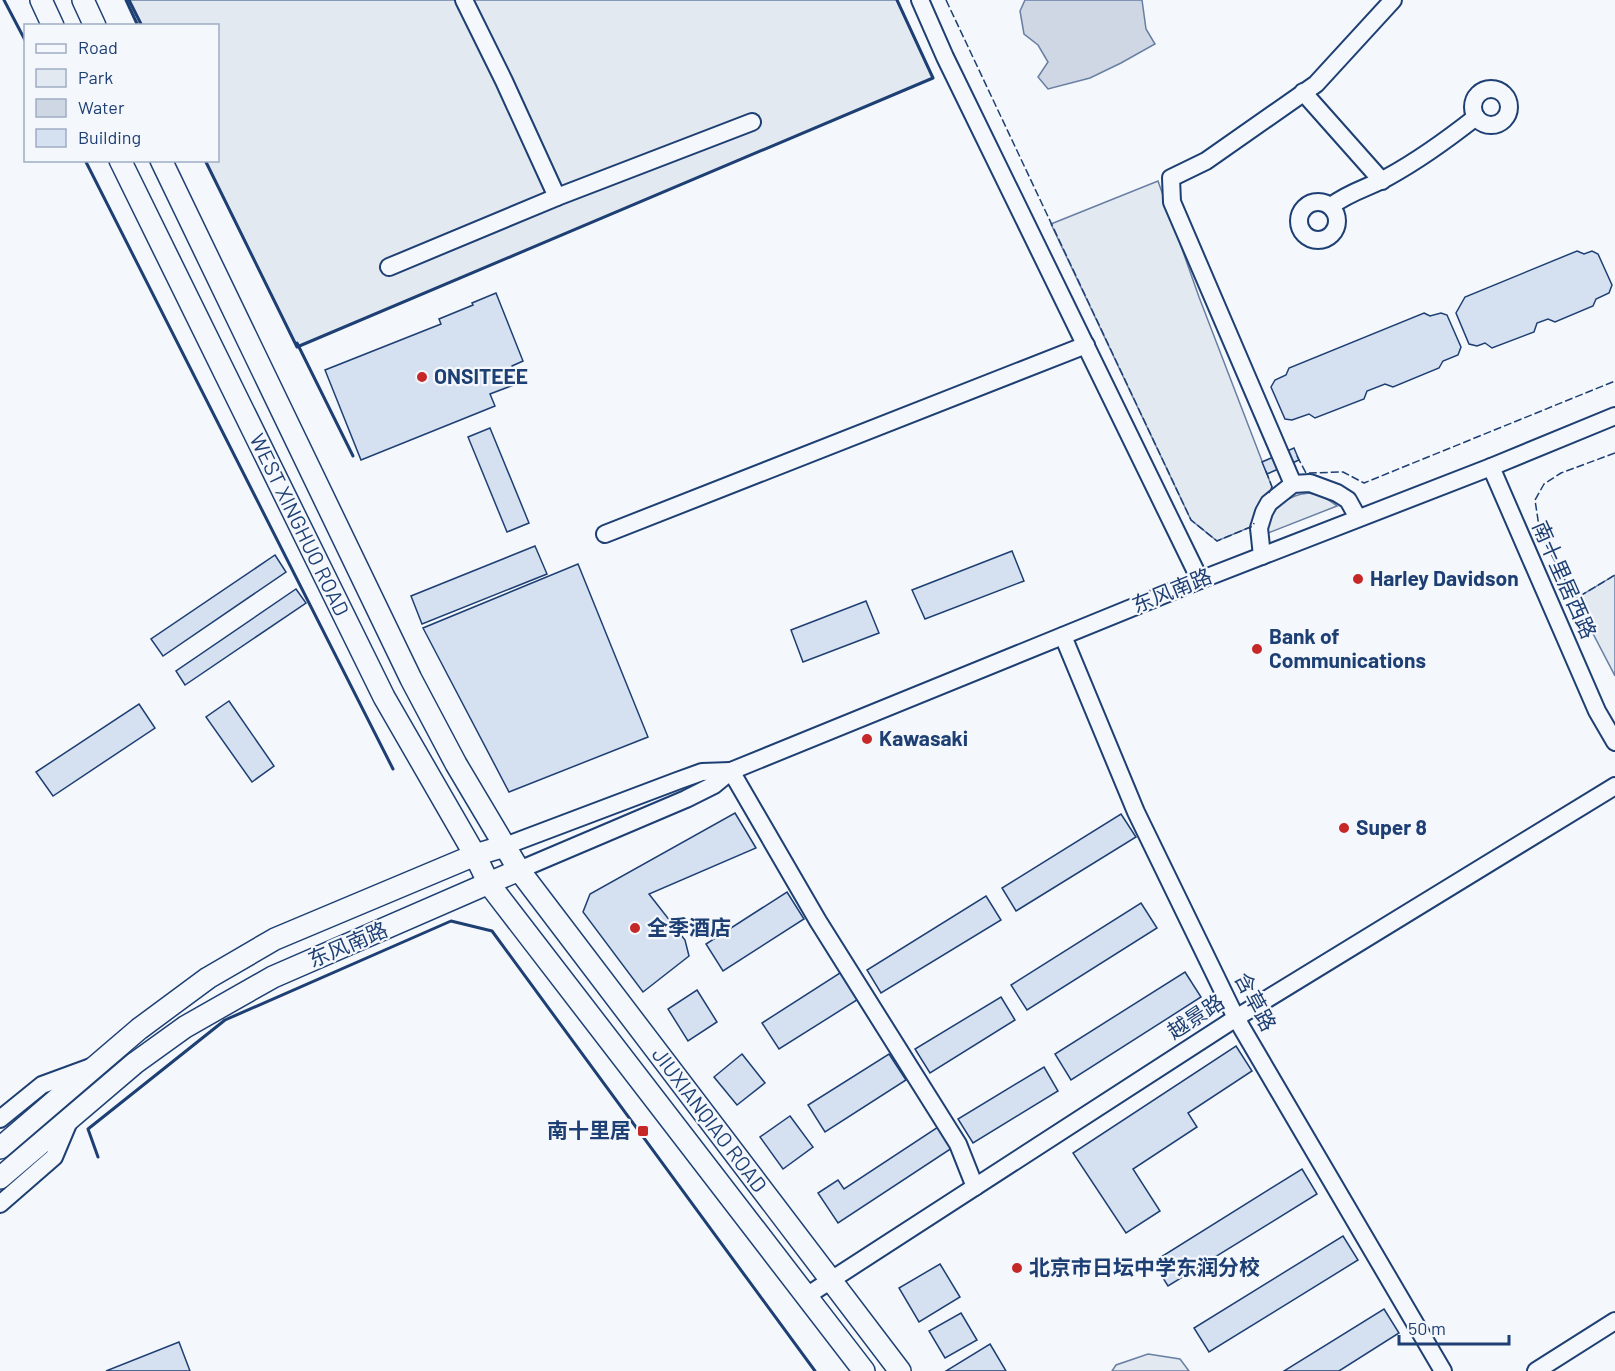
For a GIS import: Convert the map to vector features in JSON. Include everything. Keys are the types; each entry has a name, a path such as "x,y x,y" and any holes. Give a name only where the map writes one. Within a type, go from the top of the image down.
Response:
{"main road":[{"path":"41,0 52,24"},
{"path":"83,0 94,24"},
{"name":"WEST XINGHUO ROAD","path":"121,162 384,698 475,855 489,884"},
{"name":"WEST XINGHUO ROAD","path":"162,162 411,679 456,764 519,870"},
{"name":"东风南路","path":"0,1148 139,1029 208,978 275,939 475,855 505,846"},
{"name":"东风南路","path":"0,1178 72,1114 135,1063 185,1027 273,977 519,870"},
{"name":"JIUXIANQIAO ROAD","path":"519,870 900,1371"},
{"name":"JIUXIANQIAO ROAD","path":"489,884 808,1295 864,1371"}],"street":[{"path":"464,0 557,197"},
{"path":"920,0 1200,580"},
{"path":"1293,484 1172,202 1171,178 1206,161 1316,84 1393,0"},
{"path":"1303,92 1382,181"},
{"path":"1331,206 1347,195 1382,181 1435,149 1476,117"},
{"path":"389,267 557,197 752,122"},
{"path":"605,534 1086,345"},
{"name":"东风南路","path":"519,870 686,799 714,785 731,771 1200,580 1491,467 1615,416"},
{"name":"南十里居西路","path":"1491,467 1597,711 1615,742"},
{"path":"1262,556 1259,528 1264,512 1269,503 1293,484 1310,483 1337,493 1348,500 1358,518"},
{"name":"含草路","path":"1063,636 1136,812 1236,1018 1443,1371"},
{"path":"731,771 818,921 958,1144 975,1187"},
{"name":"东风南路","path":"505,846 702,772 731,771"},
{"name":"越景路","path":"808,1295 1236,1018 1615,786"},
{"path":"0,1119 42,1085 97,1064"},
{"path":"0,1204 54,1157 72,1114"},
{"path":"1536,1371 1615,1321"}],"green space":[{"path":"126,0 897,0 933,78 297,347 205,162 219,162 219,24 138,24"},
{"path":"1158,181 1199,297 1272,487 1253,526 1217,541 1191,520 1051,224"},
{"path":"1309,493 1337,506 1268,533 1271,517 1280,505 1293,497"},
{"path":"1615,575 1615,676 1575,599"},
{"path":"1148,1354 1180,1359 1189,1371 1112,1371 1116,1365"}],"water":[{"path":"1025,0 1142,0 1146,29 1155,44 1090,78 1048,89 1038,77 1048,62 1038,45 1024,34 1020,11"}],"building":[{"path":"1577,251 1584,254 1592,251 1598,254 1612,285 1609,293 1596,299 1593,306 1555,322 1548,319 1537,323 1534,332 1492,348 1485,343 1477,346 1469,344 1456,313 1465,297"},
{"name":"ONSITEEE","path":"496,293 523,361 512,366 519,383 490,394 495,406 361,460 325,370 441,324 439,319"},
{"path":"1424,313 1430,316 1441,313 1447,315 1461,347 1458,355 1443,361 1439,368 1393,387 1385,384 1367,391 1364,399 1315,418 1309,414 1292,420 1285,419 1271,387 1275,380 1286,375 1289,368"},
{"path":"490,428 529,523 507,532 468,437"},
{"path":"1294,448 1299,460 1267,474 1262,462"},
{"path":"535,546 547,574 422,624 411,596"},
{"path":"1012,551 1024,581 925,619 912,590"},
{"path":"275,555 286,572 163,656 151,639"},
{"path":"578,564 648,737 509,792 423,628"},
{"path":"296,589 306,603 185,685 176,671"},
{"path":"866,601 879,633 803,662 791,630"},
{"path":"229,701 274,766 252,782 206,717"},
{"path":"139,704 155,728 53,796 36,772"},
{"path":"735,813 756,848 649,894 685,940 689,956 643,992 583,912 590,894"},
{"path":"1121,814 1136,837 1016,911 1002,888"},
{"path":"787,892 804,919 723,971 706,944"},
{"path":"986,896 1001,920 881,993 867,970"},
{"path":"1141,903 1157,928 1027,1010 1011,985"},
{"path":"843,971 860,998 779,1049 762,1023"},
{"path":"1185,972 1201,997 1071,1080 1055,1054"},
{"path":"697,990 717,1022 688,1041 668,1009"},
{"path":"1001,997 1015,1020 930,1073 915,1049"},
{"path":"1236,1046 1252,1071 1188,1113 1197,1127 1133,1169 1160,1211 1126,1233 1073,1153"},
{"path":"742,1054 765,1083 737,1105 714,1077"},
{"path":"889,1054 906,1080 825,1132 808,1105"},
{"path":"1044,1067 1058,1091 973,1143 958,1119"},
{"path":"790,1116 813,1147 783,1169 760,1137"},
{"path":"938,1127 952,1148 838,1223 818,1193 838,1180 844,1189"},
{"path":"1302,1169 1317,1194 1168,1286 1153,1262"},
{"path":"1343,1236 1358,1260 1209,1352 1194,1328"},
{"path":"940,1264 960,1297 919,1322 899,1288"},
{"path":"1384,1309 1399,1333 1339,1371 1284,1371"},
{"path":"961,1313 977,1340 945,1358 929,1331"},
{"path":"179,1342 190,1371 106,1371"},
{"path":"990,1344 1006,1371 946,1371"}],"fence":[{"path":"946,0 1191,520 1217,541 1253,526 1254,523"},
{"path":"1297,456 1306,473 1343,472 1364,483 1615,381"},
{"path":"1615,453 1561,473 1544,484 1535,500 1540,533 1575,599 1615,575"},
{"path":"1266,471 1272,487 1269,493"}],"wall":[{"path":"4,0 24,38"},
{"path":"126,0 137,24"},
{"path":"129,0 141,24"},
{"path":"206,162 297,347 933,78 897,0"},
{"path":"86,162 393,769"},
{"path":"297,343 353,456"},
{"path":"98,1157 88,1129 225,1020 451,921 492,931 815,1371"}],"place":[{"name":"ONSITEEE","path":"422,377"},
{"name":"Harley Davidson","path":"1358,579"},
{"name":"Bank of Communications","path":"1257,649"},
{"name":"Kawasaki","path":"867,739"},
{"name":"Super 8","path":"1344,828"},
{"name":"全季酒店","path":"635,928"},
{"name":"南十里居","path":"643,1131"},
{"name":"北京市日坛中学东润分校","path":"1017,1268"}]}
